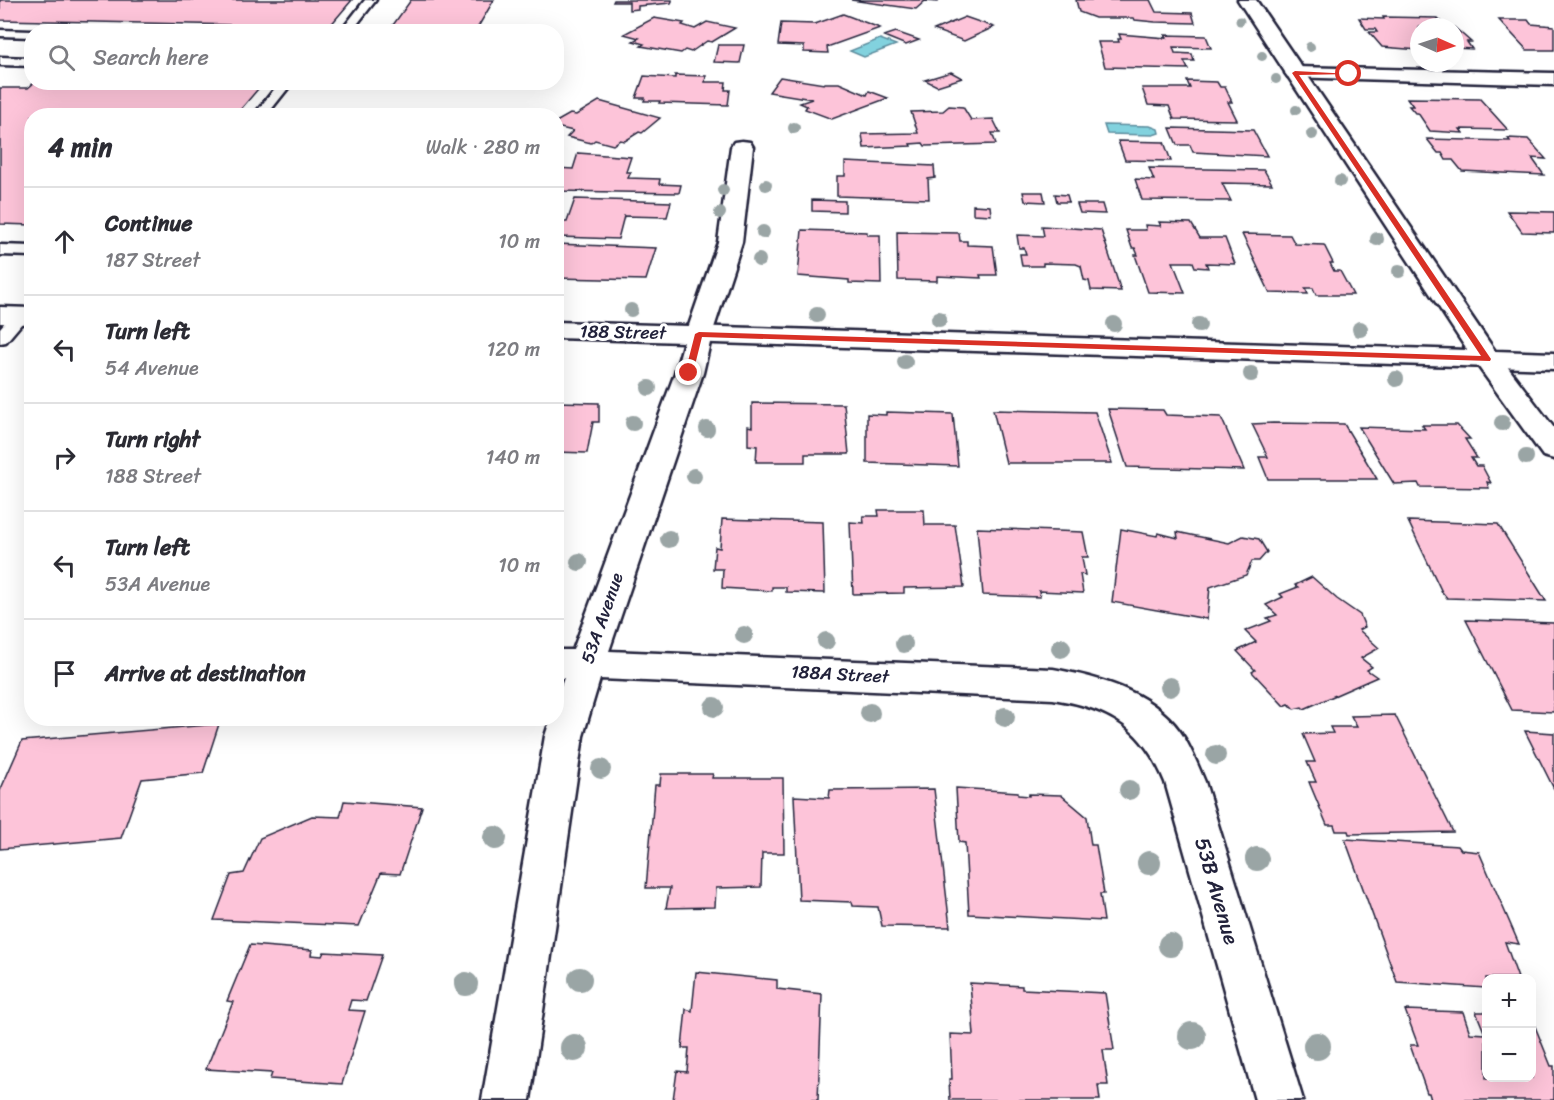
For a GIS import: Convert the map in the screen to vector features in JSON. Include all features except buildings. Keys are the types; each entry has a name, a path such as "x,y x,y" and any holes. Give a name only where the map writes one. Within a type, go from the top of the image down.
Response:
{"street":[{"path":"1247,0 1487,359 1554,449"},
{"path":"1295,73 1554,79"},
{"name":"53A Avenue","path":"506,1100 564,736 571,664 689,373 699,334 730,242 742,147"},
{"name":"188 Street","path":"564,330 1554,362"},
{"name":"188A Street","path":"571,664 1053,684 1089,690 1121,703"},
{"name":"53B Avenue","path":"1121,703 1152,725 1172,749 1185,782 1279,1100"}],"lane":[{"path":"352,24 371,0"},
{"path":"0,33 24,34"},
{"path":"0,61 24,62"},
{"path":"266,108 280,90"},
{"path":"0,250 24,250"},
{"path":"0,338 17,316"}],"water":[{"path":"880,39 896,45 864,57 850,51"},
{"path":"1104,125 1150,126 1158,129 1159,133 1153,135 1107,134"}],"route":[{"path":"689,373 699,334 1487,359 1295,73 1349,74"}]}
